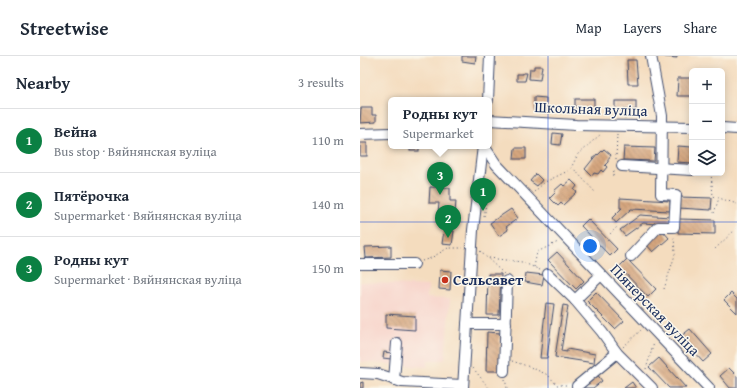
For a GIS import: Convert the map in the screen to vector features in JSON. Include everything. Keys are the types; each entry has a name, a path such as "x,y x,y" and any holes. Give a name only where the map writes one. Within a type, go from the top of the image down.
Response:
{"street":[{"path":"488,97 490,56"},
{"path":"631,256 658,227 674,227 676,196 660,194 663,126 651,56"},
{"name":"Школьная вуліца","path":"492,120 576,125 689,127"},
{"path":"725,128 737,129"},
{"path":"360,134 388,133"},
{"path":"360,373 378,374 402,382 463,386 472,248 484,149"},
{"name":"Піянерская вуліца","path":"486,149 496,164 705,386"},
{"path":"480,170 488,162 496,164"},
{"path":"617,167 689,170"},
{"path":"360,264 414,264"},
{"path":"548,274 575,300 602,332 617,353 652,388"},
{"path":"575,300 601,275"},
{"path":"504,371 507,281"},
{"path":"466,324 506,324"},
{"path":"394,380 397,343"},
{"path":"577,386 617,353"}],"path":[{"path":"528,198 545,182 570,170 578,154 613,126"},
{"path":"613,126 617,167 613,176"},
{"path":"572,167 595,192"},
{"path":"711,176 712,196 737,204"},
{"path":"714,213 719,198"},
{"path":"610,234 618,226"},
{"path":"664,289 675,256 674,227"},
{"path":"714,249 737,228"},
{"path":"534,267 537,252 566,238"},
{"path":"414,264 431,258 448,248 472,248 481,251 504,274 507,281"},
{"path":"488,258 522,262 548,274"},
{"path":"617,353 647,324"},
{"path":"643,379 656,333"},
{"path":"464,358 489,388"},
{"path":"504,358 548,375 557,385 577,386"}],"shaded area":[{"path":"360,282 428,286 427,298 450,299 445,360 428,360 427,367 360,362"}],"building":[{"path":"462,56 476,56 475,63 462,61"},
{"path":"677,56 677,58 665,57"},
{"path":"627,60 636,60 638,84 628,84"},
{"path":"534,66 542,66 540,80 529,79 530,69 534,69"},
{"path":"527,73 525,81 517,81 517,74"},
{"path":"678,78 689,78 689,96 677,96"},
{"path":"534,97 546,98 546,112 534,111"},
{"path":"575,99 594,99 594,111 575,111"},
{"path":"615,101 636,101 636,110 615,110"},
{"path":"361,108 372,108 372,115 376,115 376,122 360,123"},
{"path":"553,133 562,134 560,145 552,144"},
{"path":"360,143 367,143 367,156 360,156"},
{"path":"678,146 689,147 689,163 677,162"},
{"path":"624,147 655,148 654,161 623,160"},
{"path":"515,148 526,148 526,159 514,159"},
{"path":"410,149 419,149 419,151 410,151"},
{"path":"604,149 611,155 605,165 607,167 603,172 601,170 598,174 594,173 592,176 585,169 597,154 598,155"},
{"path":"536,174 542,180 537,186 530,181"},
{"path":"571,180 577,186 574,190 577,192 563,205 561,203 558,206 550,198 556,192 554,191 562,184 564,186"},
{"path":"430,187 450,188 450,201 456,201 455,213 438,213 439,203 429,203"},
{"path":"679,197 712,198 711,210 679,208"},
{"path":"620,198 670,201 670,211 631,209 616,223 612,218 622,208 620,208"},
{"path":"511,209 518,218 506,227 508,230 499,236 490,223"},
{"path":"640,215 670,217 670,225 643,223 625,236 620,230"},
{"path":"588,219 617,249 610,256 581,226"},
{"path":"679,219 715,220 715,234 678,233"},
{"path":"444,230 454,231 452,245 442,244"},
{"path":"662,230 669,238 653,252 646,244"},
{"path":"391,246 391,257 366,258 365,247"},
{"path":"557,252 584,281 576,289 548,260"},
{"path":"627,259 656,289 648,297 619,267"},
{"name":"Сельсавет","path":"440,270 451,271 450,290 439,289"},
{"path":"526,273 544,275 542,285 525,282"},
{"path":"488,274 501,274 499,315 487,315"},
{"path":"596,292 624,321 615,329 587,301"},
{"path":"731,293 737,299 737,313 724,300"},
{"path":"546,303 554,304 547,358 540,358"},
{"path":"563,305 568,306 561,351 567,352 567,349 595,354 594,363 555,357"},
{"path":"386,314 415,316 415,330 386,328"},
{"path":"690,329 712,354 703,362 680,337"},
{"path":"487,332 500,333 499,371 486,371"},
{"path":"384,352 392,353 391,359 383,358"},
{"path":"659,358 686,388 669,388 649,367"},
{"path":"729,368 737,376 737,388 730,388 720,376"},
{"path":"597,374 602,381 593,388 582,388"},
{"path":"363,382 363,388 360,388 360,383"},
{"path":"632,382 636,388 624,388"}],"place":[{"name":"Родны кут","path":"440,195"},
{"name":"Вейна","path":"483,211"},
{"name":"Пятёрочка","path":"448,238"},
{"name":"Сельсавет","path":"445,280"}]}
